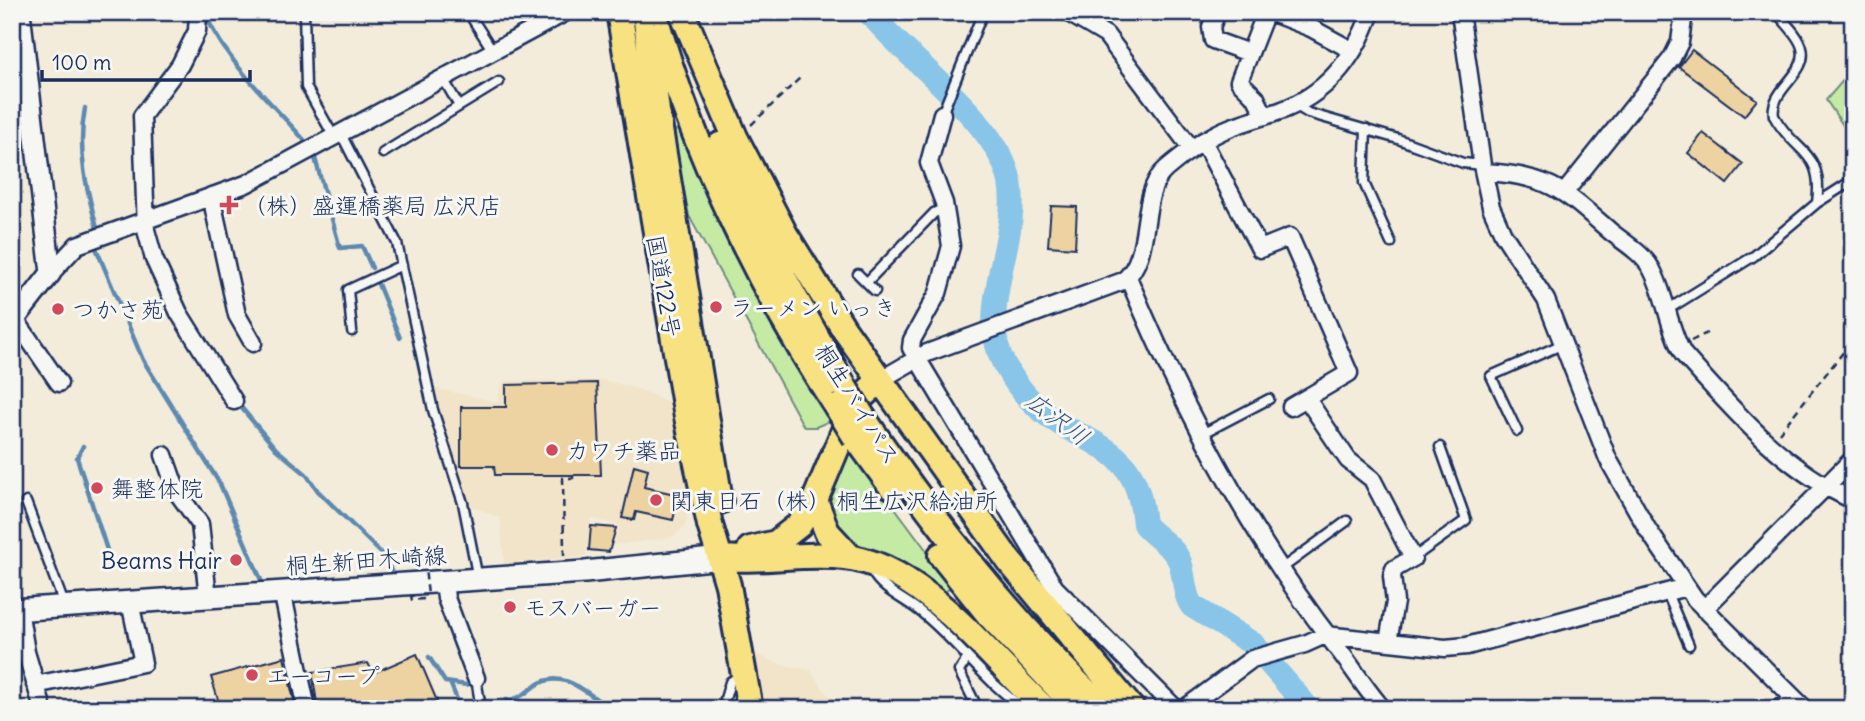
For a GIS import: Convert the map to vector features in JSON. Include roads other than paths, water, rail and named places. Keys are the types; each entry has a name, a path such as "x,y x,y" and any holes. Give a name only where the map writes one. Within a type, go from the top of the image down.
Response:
{"highway":[{"name":"国道122号","path":"619,12 688,417 710,525 722,558 750,709"},
{"path":"629,12 636,88 633,103"},
{"name":"国道122号","path":"645,12 657,111 725,531 722,558"},
{"name":"桐生バイパス","path":"654,12 697,113"},
{"name":"桐生バイパス","path":"672,12 697,113 722,195 765,286 989,615 1078,709"},
{"path":"682,12 735,137 805,267 880,380 1009,561 1132,709"},
{"path":"722,558 782,540 799,525 815,500 856,402 880,380"},
{"name":"桐生バイパス","path":"860,429 913,491 970,565 1042,647 1104,709"},
{"path":"815,500 832,539 861,560 906,579 926,593 1045,709"},
{"path":"722,558 751,561 802,556 861,560"}],"main road":[{"name":"桐生新田木崎線","path":"16,609 444,582 722,558"}],"street":[{"path":"20,12 20,74 51,273"},
{"path":"198,12 197,31 180,65 142,116 146,220 155,259 179,313 234,401"},
{"path":"59,383 14,321 51,273 77,245 246,184 444,80 566,12"},
{"path":"1068,12 1106,35 1197,145 1260,249 1290,237 1349,373 1292,407"},
{"path":"1217,12 1210,35 1213,40 1249,53"},
{"path":"1265,116 1256,98 1239,84 1249,53 1268,12 1311,28 1353,51"},
{"path":"880,380 917,357 1128,277 1141,250 1157,178 1197,145 1227,129 1295,105 1333,79 1353,51 1371,12"},
{"path":"1460,12 1483,168 1496,219 1538,284 1618,478 1686,587 1704,609 1805,709"},
{"path":"1565,192 1672,58 1680,42 1684,12"},
{"path":"945,109 929,163 945,208 951,246 938,293 910,344 1055,588 1176,709"},
{"path":"1483,168 1537,180 1565,192 1644,259 1683,354 1769,444 1824,488 1853,500"},
{"path":"211,196 237,315 254,343"},
{"path":"1128,277 1200,435 1281,569 1325,635 1382,709"},
{"path":"1307,399 1348,460 1371,479 1413,558 1394,569 1392,576 1395,602 1388,642"},
{"path":"164,455 177,492 200,524 208,597"},
{"path":"1704,609 1853,459"},
{"path":"444,582 446,597 476,678"},
{"path":"1184,709 1252,659 1305,644 1325,635 1445,648 1467,646 1686,587"},
{"path":"282,591 307,709"},
{"path":"35,685 142,663 130,602"},
{"path":"16,609 43,709"}],"lane":[{"path":"304,12 306,88 338,136 391,228 402,265 433,410 463,503 478,579"},
{"path":"468,12 494,52"},
{"path":"945,109 983,12"},
{"path":"1776,12 1798,38 1803,54 1797,70 1774,102 1774,116 1817,167 1820,182 1817,203"},
{"path":"444,80 459,106"},
{"path":"383,153 499,82"},
{"path":"1295,105 1308,113 1366,129 1483,168"},
{"path":"1366,129 1364,183 1391,243"},
{"path":"1667,310 1754,256 1817,203 1853,180"},
{"path":"867,282 934,213 945,208"},
{"path":"352,331 348,290 402,265"},
{"path":"858,274 875,290"},
{"path":"1517,431 1492,376 1563,344"},
{"path":"1200,435 1269,399"},
{"path":"1413,558 1466,520 1440,447"},
{"path":"26,502 62,592 64,606"},
{"path":"1281,569 1347,521"},
{"path":"861,560 880,583 922,613 967,659 1024,709"},
{"path":"1667,593 1689,645"},
{"path":"967,659 959,671 978,709"},
{"path":"722,709 730,682 745,674"},
{"path":"476,678 481,709"},
{"path":"1765,709 1791,695"}],"waterway":[{"name":"広沢川","path":"869,12 970,114 1002,159 1010,182 1012,203 994,320 996,343 1004,364 1022,391 1045,413 1107,450 1126,467 1138,490 1144,524 1177,556 1192,606 1253,644 1309,709"},
{"path":"208,20 228,53 252,83 305,141"},
{"path":"85,108 82,154 97,228"},
{"path":"315,158 340,248 362,246 372,268"},
{"path":"96,248 143,360 220,484 261,580"},
{"path":"378,284 400,338"},
{"path":"240,406 276,449 306,474 318,491 386,558 391,571"},
{"path":"83,446 77,458 108,553"},
{"path":"429,657 445,682 467,685"},
{"path":"506,700 519,697 535,686 555,679 574,684 610,709"},
{"path":"451,685 461,709"}],"place":[{"name":"（株）盛運橋薬局 広沢店","path":"229,205"},
{"name":"ラーメン いっき","path":"716,307"},
{"name":"つかさ苑","path":"58,309"},
{"name":"カワチ薬品","path":"552,450"},
{"name":"舞整体院","path":"97,488"},
{"name":"関東日石（株） 桐生広沢給油所","path":"656,500"},
{"name":"Beams Hair","path":"236,560"},
{"name":"モスバーガー","path":"510,607"},
{"name":"エーコープ","path":"252,675"}]}
